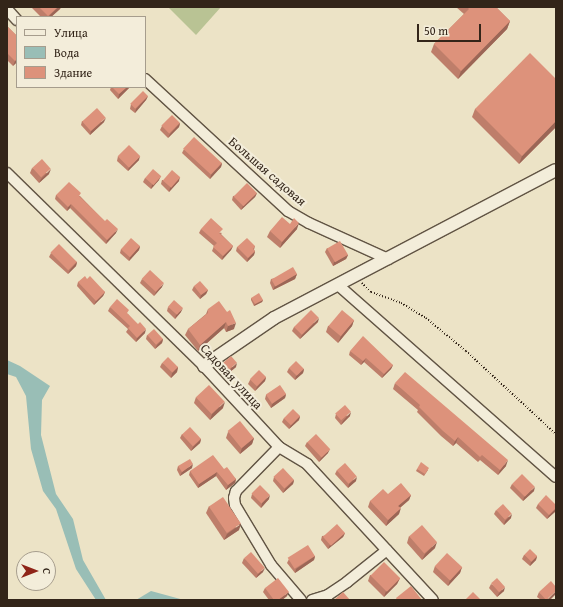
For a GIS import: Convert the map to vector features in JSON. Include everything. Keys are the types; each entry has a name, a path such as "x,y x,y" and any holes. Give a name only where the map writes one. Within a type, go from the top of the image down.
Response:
{"street":[{"path":"7,9 16,19"},
{"name":"Большая садовая","path":"146,80 288,211 309,223 388,259"},
{"path":"204,366 274,318 556,170"},
{"name":"Садовая улица","path":"7,173 204,366 279,447 307,464 433,600"},
{"path":"338,285 556,477"},
{"path":"279,447 236,491 234,498 235,505 271,565 301,600"},
{"path":"312,600 328,595 387,550"}],"path":[{"path":"354,276 371,292 401,303 426,318 466,351 556,434"}],"green space":[{"path":"168,7 221,7 196,35"}],"water":[{"path":"7,360 20,366 50,386 42,400 41,435 56,494 73,519 83,560 106,600 96,600 76,569 56,509 43,491 31,449 26,396 16,377 7,374"},
{"path":"151,591 184,600 136,600"}],"building":[{"path":"39,7 58,7 48,16"},
{"path":"467,7 496,7 510,21 461,71 434,44 469,9"},
{"path":"7,26 16,35 16,60 15,61 7,53"},
{"path":"530,53 556,79 556,121 522,156 475,109"},
{"path":"113,88 126,88 119,94"},
{"path":"143,91 148,96 135,109 130,104"},
{"path":"97,108 106,118 91,131 82,121"},
{"path":"172,115 180,123 169,133 161,126"},
{"path":"194,137 222,163 211,175 183,149"},
{"path":"129,145 140,156 129,168 118,156"},
{"path":"42,159 51,169 41,177 32,168"},
{"path":"153,169 161,176 153,185 145,178"},
{"path":"172,170 180,177 171,188 163,181"},
{"path":"69,182 81,193 79,196 105,221 107,219 118,229 107,240 71,204 68,207 56,195"},
{"path":"247,183 257,193 243,206 234,196"},
{"path":"282,217 290,224 294,218 299,223 282,242 270,231"},
{"path":"211,218 223,229 219,233 233,246 223,256 213,247 217,243 201,229"},
{"path":"131,238 140,246 130,257 121,249"},
{"path":"247,238 255,246 253,249 255,251 248,258 237,247"},
{"path":"340,241 348,255 335,262 327,249"},
{"path":"59,244 77,262 68,270 51,252"},
{"path":"293,267 297,274 275,286 271,280"},
{"path":"150,270 164,283 156,292 142,279"},
{"path":"85,276 87,279 90,276 105,292 96,301 78,282"},
{"path":"200,281 208,290 201,295 194,286"},
{"path":"259,293 263,300 255,304 251,298"},
{"path":"117,299 129,310 127,313 138,324 140,322 146,329 137,338 128,328 130,326 110,307"},
{"path":"174,300 183,308 177,315 168,307"},
{"path":"219,301 227,312 230,310 236,323 228,326 226,322 200,345 188,329 208,313 208,309"},
{"path":"311,310 319,318 302,335 294,327"},
{"path":"342,310 354,320 341,336 329,326"},
{"path":"154,329 163,339 156,345 147,335"},
{"path":"363,336 393,365 384,374 366,358 363,361 350,351"},
{"path":"231,356 237,363 225,373 219,366"},
{"path":"168,357 178,367 172,373 162,363"},
{"path":"296,361 304,369 297,376 289,368"},
{"path":"259,370 266,377 257,386 250,379"},
{"path":"405,372 508,460 500,470 482,455 480,457 458,437 455,441 419,407 420,405 395,383"},
{"path":"209,385 225,402 212,414 196,397"},
{"path":"280,385 286,394 272,404 266,395"},
{"path":"345,405 351,412 341,420 335,414"},
{"path":"293,409 300,416 291,425 284,418"},
{"path":"240,421 254,438 241,448 228,431"},
{"path":"190,427 201,439 193,446 182,435"},
{"path":"316,434 330,449 322,458 307,442"},
{"path":"213,455 224,469 227,467 236,479 228,485 217,472 199,484 190,471"},
{"path":"190,459 193,464 182,472 178,466"},
{"path":"421,462 429,468 425,474 417,469"},
{"path":"345,463 357,477 349,484 337,470"},
{"path":"283,468 294,480 284,489 273,477"},
{"path":"522,474 535,487 525,497 512,484"},
{"path":"401,483 411,495 398,506 401,508 388,520 370,501 383,489 388,494"},
{"path":"260,485 270,495 261,503 252,493"},
{"path":"546,495 556,505 556,508 549,515 538,504"},
{"path":"223,497 241,524 227,533 209,507"},
{"path":"503,504 512,514 505,520 496,510"},
{"path":"337,524 345,533 331,546 323,537"},
{"path":"422,525 437,542 424,554 409,536"},
{"path":"308,545 315,556 295,569 288,558"},
{"path":"530,549 537,556 531,562 524,555"},
{"path":"251,552 265,568 258,574 244,558"},
{"path":"447,553 462,567 450,580 435,566"},
{"path":"384,562 400,578 387,592 371,575"},
{"path":"278,578 289,592 278,600 274,600 265,588"},
{"path":"497,578 505,587 499,592 491,583"},
{"path":"551,581 556,587 556,591 546,600 539,592"},
{"path":"411,586 422,600 397,600 396,598"},
{"path":"343,592 350,600 334,600"},
{"path":"473,592 481,600 465,600"}]}
